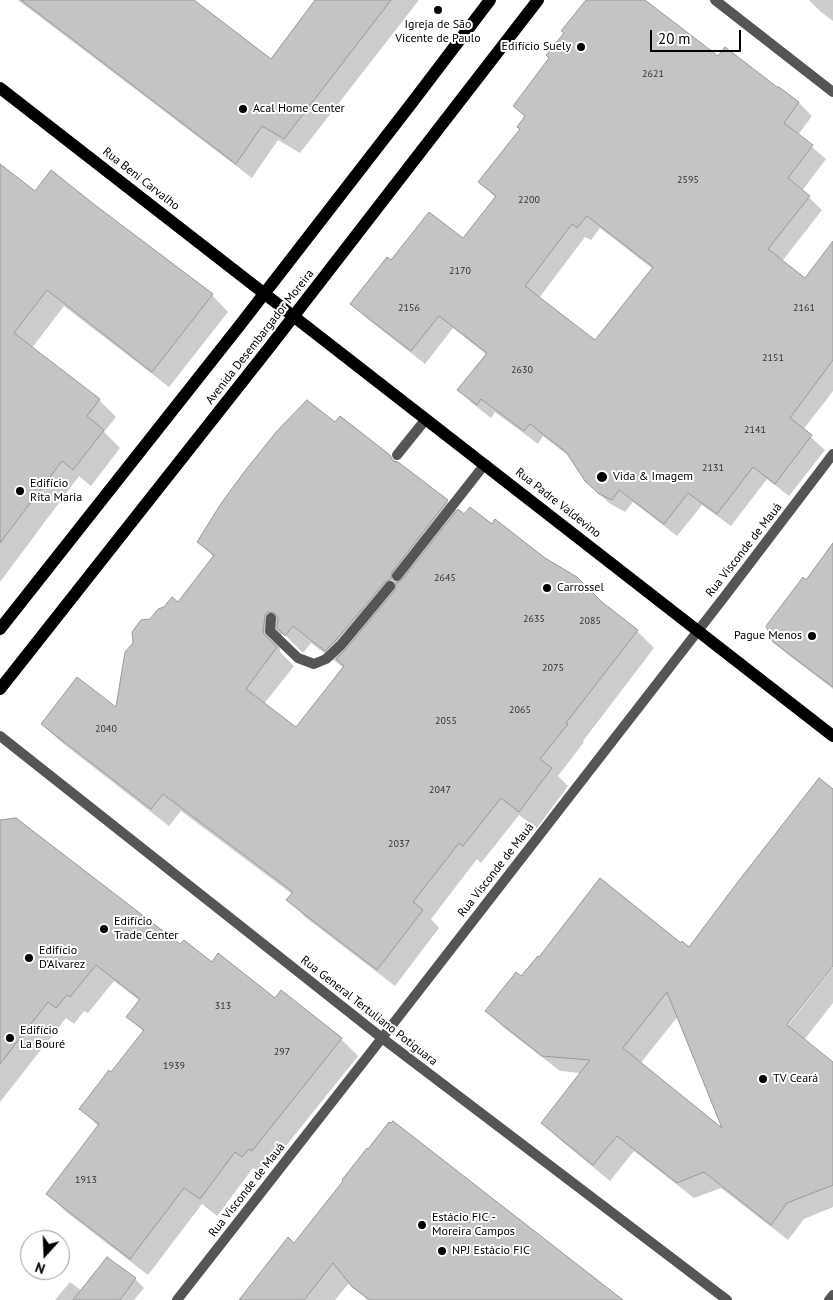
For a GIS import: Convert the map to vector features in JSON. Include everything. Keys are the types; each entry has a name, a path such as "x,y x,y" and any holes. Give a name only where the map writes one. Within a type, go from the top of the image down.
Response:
{"main road":[{"name":"Avenida Desembargador Moreira","path":"0,629 264,294 490,0"},
{"name":"Avenida Desembargador Moreira","path":"0,689 538,0"},
{"name":"Rua Beni Carvalho","path":"0,88 264,294"},
{"name":"Rua Padre Valdevino","path":"264,294 833,736"}],"street":[{"path":"715,0 833,92"},
{"path":"397,455 426,419"},
{"name":"Rua Visconde de Mauá","path":"176,1300 382,1038 833,454"},
{"path":"397,576 485,464"},
{"path":"271,618 270,631 298,658 314,664 326,659 341,645 390,586"},
{"name":"Rua General Tertuliano Potiguara","path":"0,736 382,1038 727,1300"},
{"path":"830,1300 833,1296"}],"building":[{"path":"21,0 194,0 271,59 315,0 391,0 284,139 262,126 236,164"},
{"path":"586,0 645,0 718,56 725,47 799,102 784,123 813,145 788,178 810,196 768,249 805,278 833,241 833,360 790,418 812,435 775,484 753,467 717,514 688,493 664,524 619,490 612,500 599,494 585,481 566,452 530,424 524,431 481,399 477,405 457,390 487,353 439,316 411,351 350,304 387,257 391,260 429,212 463,238 496,196 478,182 520,129 517,127 525,116 513,106 549,58 546,55 564,33 561,31","holes":["587,216 653,267 595,340 525,286 572,224 577,228"]},
{"path":"0,164 35,191 51,170 213,294 152,372 47,290 14,333 100,399 87,416 104,430 73,470 62,461 0,543"},
{"path":"307,400 335,422 340,416 390,455 393,461 398,462 448,500 392,572 391,579 385,582 325,651 293,626 285,636 277,628 278,618 275,613 268,612 265,615 263,633 277,647 246,689 296,727 344,666 336,659 395,590 396,583 402,580 458,509 464,514 470,507 492,524 495,519 545,558 577,577 602,602 638,630 540,759 552,768 519,812 501,798 463,846 459,843 413,902 423,910 377,970 286,900 293,892 163,794 151,809 41,724 77,677 116,707 125,652 133,643 132,632 141,620 150,619 172,597 178,602 214,555 197,542 222,502 248,467 277,431"},
{"path":"833,543 833,687 773,642 766,626 803,577 806,580"},
{"path":"819,778 833,789 833,966 787,1025 833,1062 833,1185 787,1203 771,1225 704,1172 677,1183 617,1136 593,1165 541,1123 590,1060 542,1056 485,1011 516,972 521,976 539,957 600,878 681,943 682,941 689,947","holes":["667,992 722,1128 623,1048"]},
{"path":"16,818 180,944 184,940 212,962 218,953 275,998 281,990 342,1038 252,1151 249,1149 242,1157 235,1152 200,1199 184,1188 130,1259 46,1194 99,1124 79,1109 109,1070 111,1072 144,1030 126,1017 140,999 96,965 70,997 67,995 56,1008 48,1002 0,1064 0,820"},
{"name":"Estácio FIC - Moreira Campos","path":"393,1121 623,1300 370,1300 352,1287 333,1263 304,1300 239,1300 288,1237 294,1243 367,1148 389,1122"},
{"path":"107,1257 136,1278 120,1300 73,1300"}],"place":[{"name":"Igreja de São Vicente de Paulo","path":"438,10"},
{"name":"Edifício Suely","path":"581,47"},
{"name":"Acal Home Center","path":"243,109"},
{"name":"Vida & Imagem","path":"602,477"},
{"name":"Edifício Rita Maria","path":"20,491"},
{"name":"Carrossel","path":"547,588"},
{"name":"Pague Menos","path":"812,636"},
{"name":"Edifício Trade Center","path":"104,929"},
{"name":"Edifício D'Alvarez","path":"29,958"},
{"name":"Edifício La Bouré","path":"10,1038"},
{"name":"TV Ceará","path":"763,1079"},
{"name":"Estácio FIC - Moreira Campos","path":"422,1225"},
{"name":"NPJ Estácio FIC","path":"442,1251"}]}
